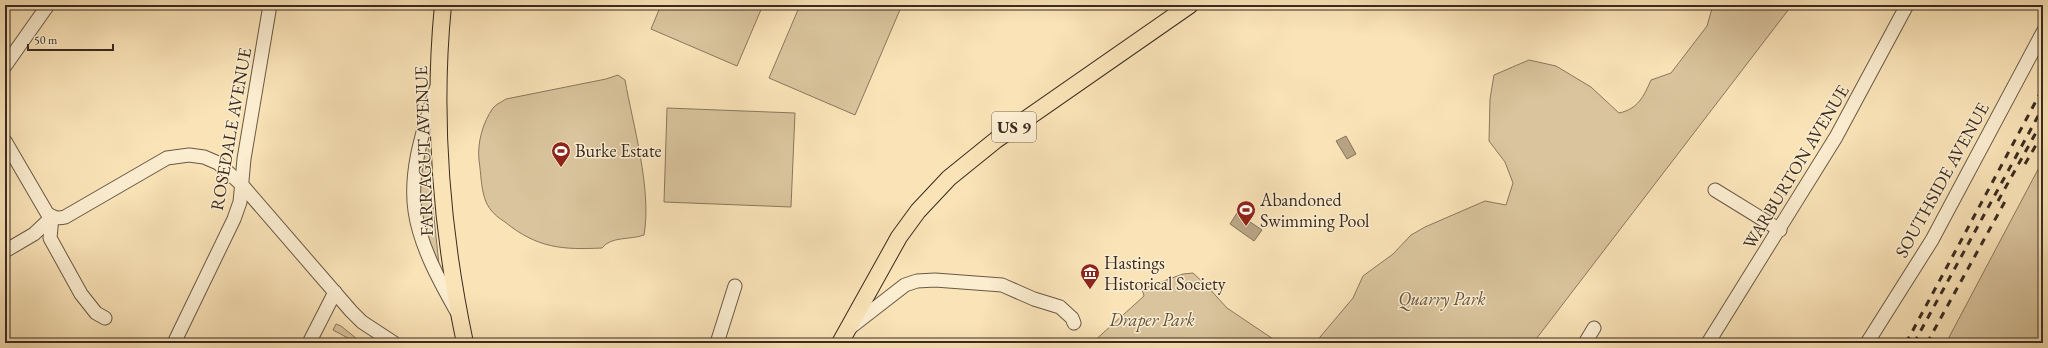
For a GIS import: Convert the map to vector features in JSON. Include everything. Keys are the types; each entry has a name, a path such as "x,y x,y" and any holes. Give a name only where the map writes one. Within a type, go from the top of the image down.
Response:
{"main road":[{"name":"FARRAGUT AVENUE","path":"443,5 440,76 441,176 447,246 465,343"},
{"name":"US 9","path":"843,337 899,237 918,211 949,178 1000,136 1190,5"}],"street":[{"path":"5,66 48,5"},
{"name":"ROSEDALE AVENUE","path":"174,343 234,219 242,185 244,159 270,5"},
{"name":"WARBURTON AVENUE","path":"1708,343 1780,230 1836,137 1907,5"},
{"name":"SOUTHSIDE AVENUE","path":"1867,343 1932,240 2043,32"},
{"path":"440,76 425,126 416,165 414,195 415,211 424,244 459,317"},
{"path":"5,141 47,213 52,217 59,219 65,217 167,158 179,155 197,156 212,160 224,167 242,185 362,322 394,343"},
{"path":"1715,190 1780,230"},
{"path":"5,252 34,234 52,217"},
{"path":"52,217 50,238 81,294 96,313 105,318"},
{"path":"843,337 905,285 917,281 935,280 1002,285 1034,299 1060,307 1072,318 1074,322"},
{"path":"717,343 735,286"},
{"path":"309,343 335,292"},
{"path":"1585,343 1594,328"}],"green space":[{"path":"661,5 763,5 737,66 651,29"},
{"path":"800,5 902,5 855,115 769,78"},
{"name":"Quarry Park","path":"1713,5 1792,5 1533,343 1315,343 1353,298 1363,276 1393,254 1411,235 1425,227 1485,201 1506,205 1513,183 1505,162 1489,141 1490,99 1494,75 1529,60 1556,66 1591,87 1619,113 1626,111 1640,101 1651,80 1671,73 1707,26"},
{"name":"Burke Estate","path":"618,75 625,80 644,178 646,217 644,235 616,240 606,244 602,248 562,248 539,242 517,231 497,216 490,208 484,197 481,181 479,147 489,114 497,104 506,99 606,79"},
{"name":"Burke Estate","path":"667,108 795,113 791,207 664,202"},
{"path":"428,133 431,189 439,265 425,229 419,200 420,182"},
{"path":"2043,160 2043,343 1946,343"},
{"name":"Draper Park","path":"1193,273 1227,308 1279,343 1092,343 1144,296 1142,289 1183,274"},
{"path":"336,324 341,326 362,343 357,343 333,330"}],"shaded area":[{"path":"1346,136 1356,154 1347,159 1336,141"},
{"name":"Abandoned Swimming Pool","path":"1237,213 1262,230 1254,241 1230,224"}],"railway":[{"path":"1906,343 2043,88"},
{"path":"1914,343 2043,107"},
{"path":"1998,201 2043,120"},
{"path":"2025,164 2043,133"},
{"path":"1927,343 2008,196"}],"place":[{"name":"Burke Estate","path":"561,168"},
{"name":"Abandoned Swimming Pool","path":"1246,227"},
{"name":"Hastings Historical Society","path":"1090,290"}]}
